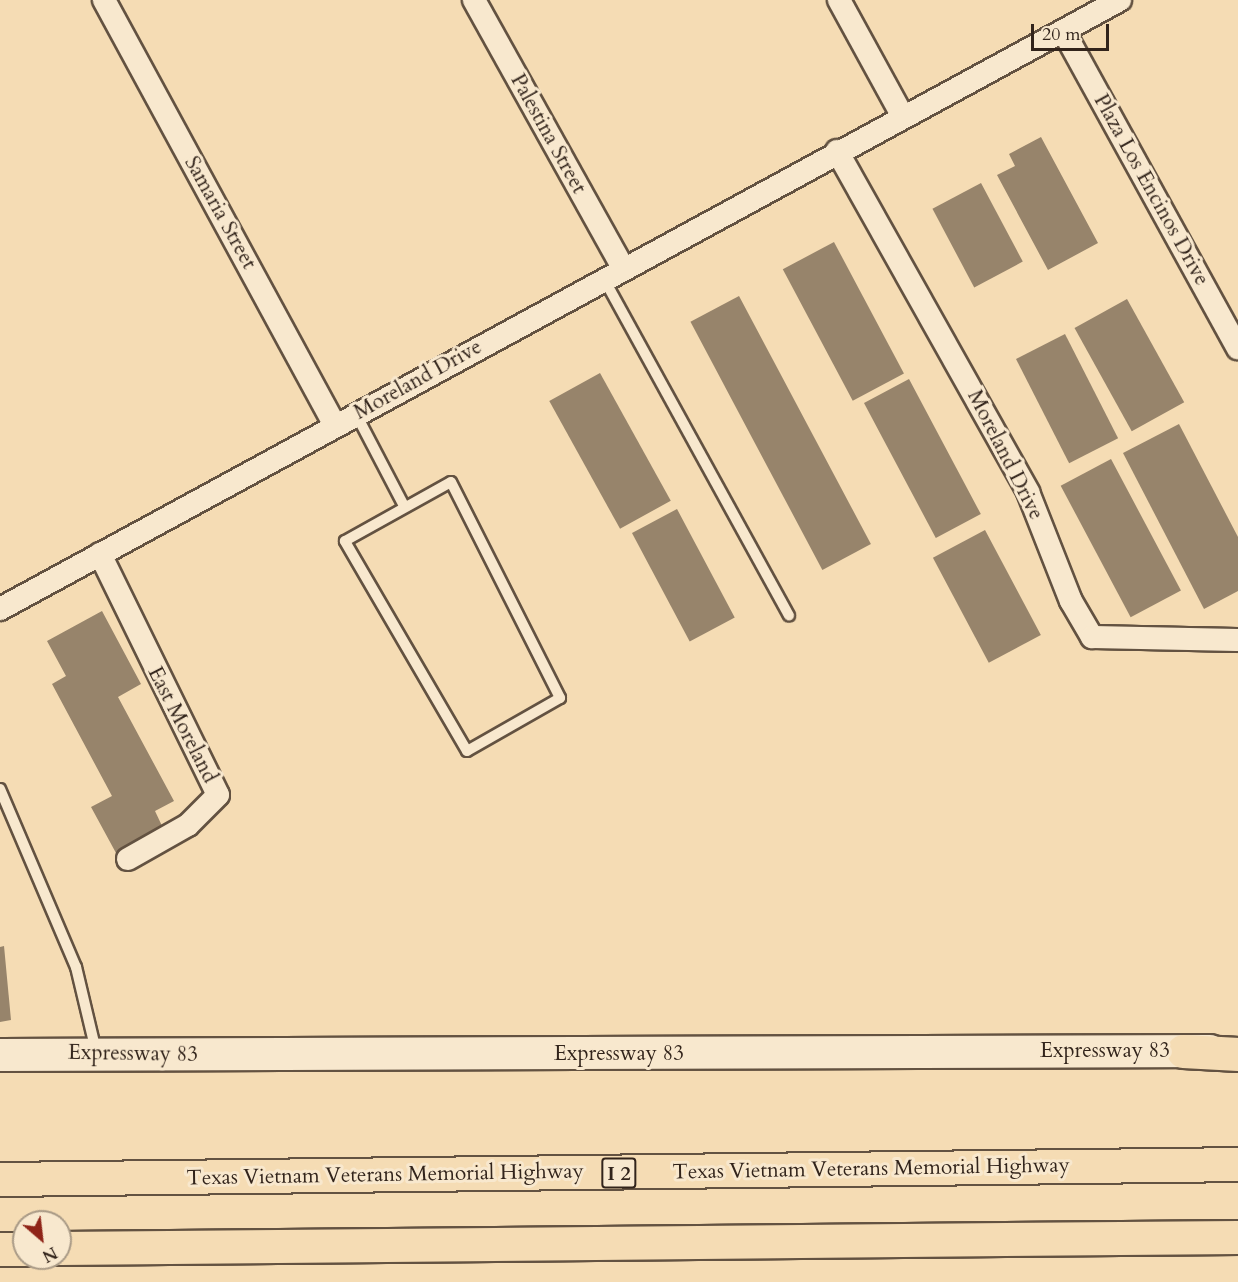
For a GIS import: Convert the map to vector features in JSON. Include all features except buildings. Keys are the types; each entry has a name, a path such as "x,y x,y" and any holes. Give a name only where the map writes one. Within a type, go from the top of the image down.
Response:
{"highway":[{"path":"1183,1051 1238,1052"},
{"name":"Texas Vietnam Veterans Memorial Highway","path":"0,1179 1238,1164"},
{"path":"72,1248 1238,1237"}],"main road":[{"name":"Expressway 83","path":"0,1054 1183,1051"}],"street":[{"name":"Samaria Street","path":"104,0 335,425"},
{"name":"Palestina Street","path":"474,0 613,273"},
{"path":"839,0 902,115"},
{"name":"Moreland Drive","path":"0,609 902,115 1064,32 1120,0"},
{"name":"Plaza Los Encinos Drive","path":"1064,32 1238,348"},
{"name":"Moreland Drive","path":"837,151 1028,492 1071,601 1092,637 1238,640"},
{"name":"East Moreland","path":"100,554 218,795 188,825 128,859"}],"lane":[{"path":"613,273 789,616"},
{"path":"356,414 404,506"},
{"path":"451,482 560,698 466,751 345,541 404,506 451,482"},
{"path":"0,789 76,967 97,1054"}]}
